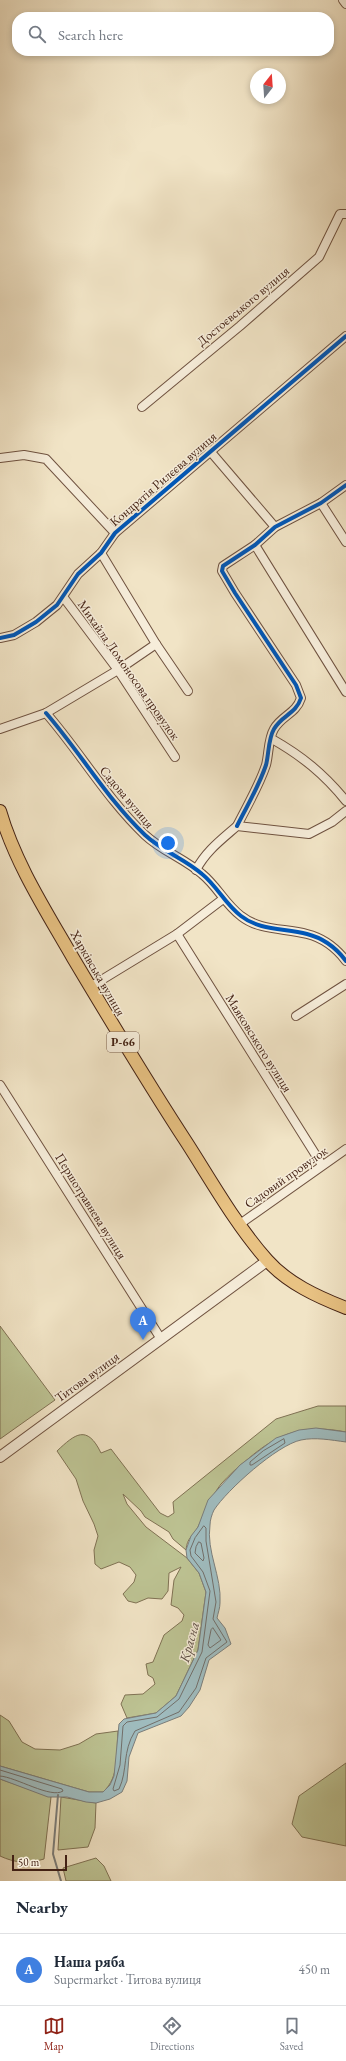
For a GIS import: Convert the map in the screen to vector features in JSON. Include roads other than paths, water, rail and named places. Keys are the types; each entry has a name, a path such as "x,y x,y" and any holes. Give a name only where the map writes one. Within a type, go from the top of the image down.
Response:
{"main road":[{"name":"Харківська вулиця","path":"0,811 20,863 90,987 159,1101 240,1224 267,1261"},
{"name":"Р-66","path":"267,1261 285,1277 326,1300 346,1308"}],"street":[{"path":"343,0 346,4"},
{"name":"Достоєвського вулиця","path":"142,407 240,326 319,257 340,214 346,214"},
{"name":"Кондратія Рилєєва вулиця","path":"0,638 14,635 48,613 64,598 78,574 101,553 115,533 346,336"},
{"path":"210,451 275,527"},
{"path":"0,458 24,455 46,459 115,533"},
{"path":"196,870 202,858 209,850 237,826 259,782 273,731 278,723 298,708 302,698 296,685 235,593 222,571 223,566 229,560 255,545 275,527 321,503 346,485"},
{"path":"321,503 346,542"},
{"path":"255,545 346,692"},
{"path":"101,553 156,644 188,690"},
{"name":"Михайла Ломоносова провулок","path":"64,598 118,670 175,757"},
{"path":"0,729 46,713 118,670 156,644"},
{"name":"Садова вулиця","path":"46,713 71,742 132,822 146,836 209,880 223,899 241,916 255,925 308,934 336,949 346,961"},
{"path":"272,739 296,752 328,780 346,801"},
{"path":"237,826 309,834 332,822 346,811"},
{"path":"90,987 177,934 223,899"},
{"name":"Маяковського вулиця","path":"177,934 322,1165"},
{"path":"296,1016 346,984"},
{"name":"Першотравнева вулиця","path":"0,1085 161,1339"},
{"name":"Садовий провулок","path":"240,1224 346,1149"},
{"name":"Титова вулиця","path":"0,1457 267,1261"}],"water":[{"path":"316,1428 346,1432 346,1442 323,1439 301,1440 279,1450 241,1480 220,1501 214,1510 210,1521 209,1535 220,1593 220,1605 217,1618 225,1628 231,1644 209,1660 200,1690 181,1716 138,1733 129,1757 127,1781 122,1792 110,1799 96,1803 86,1802 67,1797 48,1797 0,1779 0,1766 89,1792 103,1792 110,1785 114,1776 119,1724 124,1719 156,1713 176,1696 198,1650 206,1592 199,1573 187,1558 186,1550 191,1536 198,1527 208,1500 240,1465 276,1438 299,1430"}],"waterway":[{"path":"58,1795 53,1854 61,1881"}],"place":[{"name":"Наша ряба","path":"143,1340"}],"water label":[{"name":"Красна","path":"189,1642"}]}
